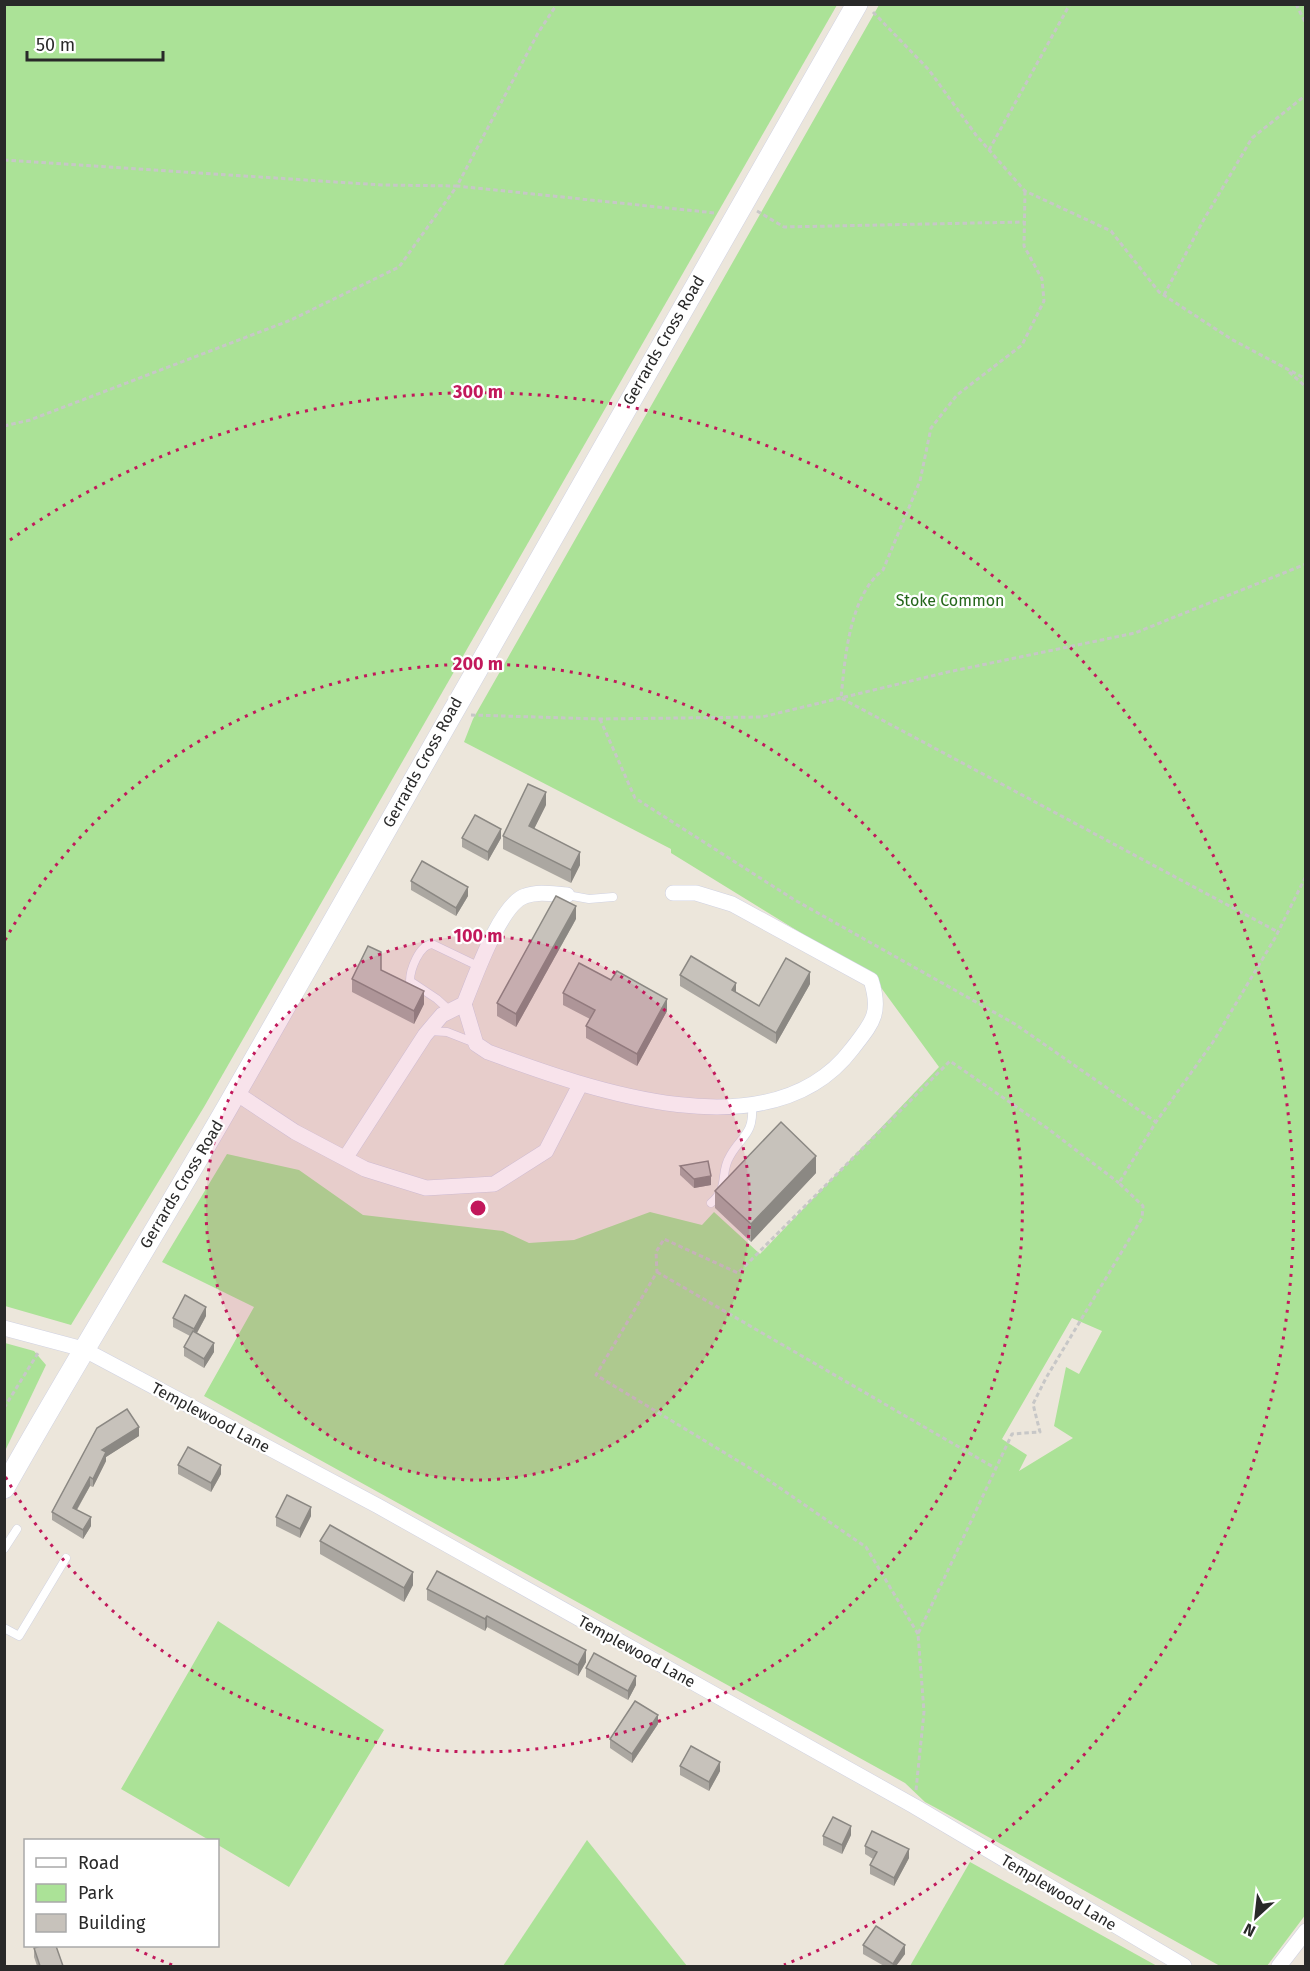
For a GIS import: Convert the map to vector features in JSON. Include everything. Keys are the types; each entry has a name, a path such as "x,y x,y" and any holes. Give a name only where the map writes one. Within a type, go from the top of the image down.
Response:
{"main road":[{"name":"Gerrards Cross Road","path":"4,1488 83,1349 236,1093 448,715 857,4"}],"street":[{"path":"567,895 536,893 518,900 489,944 464,1004 476,1044 488,1052 580,1085 654,1101 729,1107 752,1106 794,1095 822,1078 845,1058 874,1020 878,1000 871,980 732,904 696,893 673,892"},
{"path":"346,1157 428,1031 449,1010 464,1004"},
{"path":"236,1093 296,1132 365,1168 426,1188 494,1184 546,1151 580,1085"},
{"name":"Templewood Lane","path":"4,1328 83,1349 378,1506 914,1806 1184,1966"},
{"path":"1279,1966 1305,1931"}],"lane":[{"path":"567,895 589,898 613,897"},
{"path":"449,1010 410,981 410,974 423,948 432,944 480,967"},
{"path":"428,1031 447,1032 476,1044"},
{"path":"711,1203 721,1195 730,1156 749,1133 753,1118 752,1106"},
{"path":"4,1550 17,1528"},
{"path":"4,1628 19,1636 66,1558"}],"path":[{"path":"4,426 30,420 291,320 399,267 457,186 538,33 557,4"},
{"path":"865,4 929,70 989,150 1025,191 1111,231 1164,295 1231,339 1305,379"},
{"path":"989,150 1070,4"},
{"path":"1296,4 1305,24"},
{"path":"1164,295 1251,138 1305,94"},
{"path":"4,160 381,185 457,186 738,209 784,226 1024,222"},
{"path":"841,698 847,638 871,579 883,570 920,481 931,428 957,395 1022,345 1044,301 1042,279 1024,246 1025,191"},
{"path":"1286,369 1305,387"},
{"path":"448,715 600,719 762,717 1135,633 1305,564"},
{"path":"841,698 1278,932"},
{"path":"600,719 635,798 793,898 1015,1024 1156,1122"},
{"path":"1119,1183 1156,1122 1213,1042 1278,932 1305,876"},
{"path":"914,1806 924,1712 918,1634 866,1547 758,1473 596,1375 657,1272 656,1252 664,1239 738,1273 950,1061 1047,1128 1119,1183 1143,1206 1142,1218 1046,1378 1034,1404 1040,1432 1012,1434 918,1634"},
{"path":"657,1272 996,1468"},
{"path":"4,1408 46,1340"}],"green space":[{"path":"4,5 837,5 204,1107 71,1325 5,1306"},
{"name":"Stoke Common","path":"879,5 1305,5 1306,1914 1267,1966 1220,1966 925,1802 905,1783 204,1396 254,1307 162,1262 227,1154 299,1170 363,1215 503,1231 529,1243 574,1240 650,1212 702,1225 714,1212 760,1254 939,1067 874,978 671,853 671,849 464,742 473,719","holes":["1072,1318 1102,1331 1079,1374 1066,1367 1054,1426 1073,1438 1019,1471 1027,1455 1002,1439"]},
{"path":"5,1343 34,1351 46,1365 5,1451"},
{"path":"218,1621 384,1730 289,1887 219,1846 219,1839 207,1839 121,1789"},
{"path":"587,1840 687,1966 503,1966"},
{"path":"970,1862 1157,1966 910,1966"}],"building":[{"path":"528,784 546,792 529,826 580,852 571,870 503,836"},
{"path":"475,815 501,829 488,852 462,838"},
{"path":"422,861 468,887 456,908 411,881"},
{"path":"556,896 576,906 516,1014 497,1003"},
{"path":"368,946 381,952 381,970 424,991 414,1011 352,979"},
{"path":"691,956 736,983 732,990 759,1006 786,958 810,972 776,1033 680,975"},
{"path":"579,963 611,980 617,971 667,999 637,1054 586,1026 595,1010 563,993"},
{"path":"781,1122 816,1156 751,1224 715,1191"},
{"path":"708,1161 711,1176 694,1179 680,1166"},
{"path":"185,1295 206,1307 194,1329 173,1318"},
{"path":"193,1331 214,1343 204,1359 184,1347"},
{"path":"127,1409 139,1427 102,1450 106,1452 93,1479 90,1477 73,1508 91,1517 83,1530 52,1512 97,1428"},
{"path":"188,1447 221,1465 211,1483 178,1465"},
{"path":"287,1495 311,1507 300,1529 276,1517"},
{"path":"330,1525 413,1572 404,1588 320,1541"},
{"path":"437,1571 586,1650 578,1665 487,1616 485,1619 427,1589"},
{"path":"594,1653 636,1676 628,1691 586,1668"},
{"path":"635,1701 658,1715 632,1754 610,1739"},
{"path":"691,1746 720,1762 709,1782 680,1766"},
{"path":"833,1817 851,1826 842,1845 823,1836"},
{"path":"872,1831 909,1849 894,1878 870,1865 877,1852 865,1846"},
{"path":"876,1926 905,1945 893,1964 863,1945"},
{"path":"56,1947 63,1966 40,1966 34,1948"}]}
